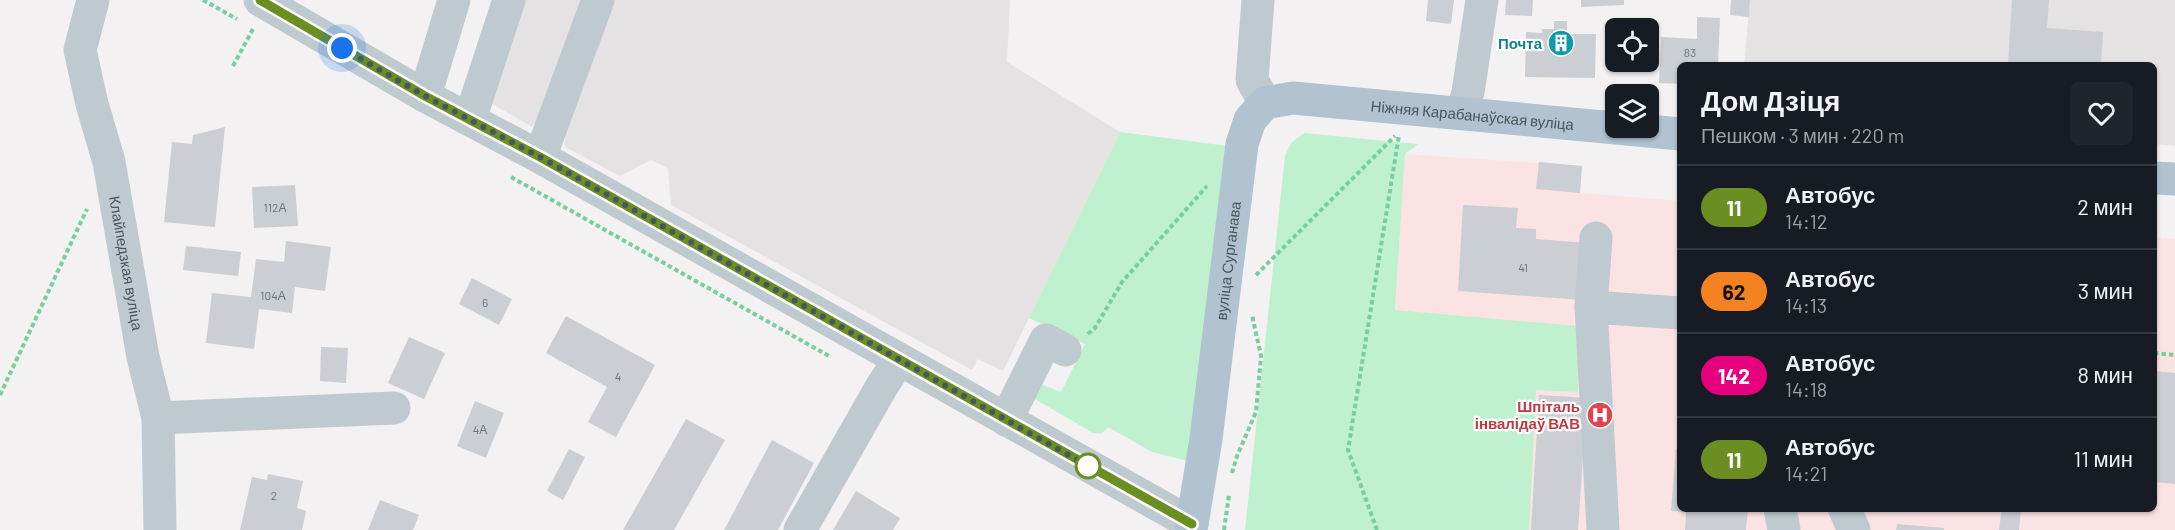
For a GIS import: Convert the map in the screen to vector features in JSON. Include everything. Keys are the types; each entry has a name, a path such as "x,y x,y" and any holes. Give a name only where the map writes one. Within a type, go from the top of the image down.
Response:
{"main road":[{"name":"Ніжняя Карабанаўская вуліца","path":"1265,103 1293,98 1677,134"},
{"name":"вуліца Сурганава","path":"1191,527 1203,460 1242,144 1250,120 1265,103"},
{"path":"2157,178 2175,179"}],"street":[{"name":"Клайпедзкая вуліца","path":"93,0 80,50 92,104 109,162 143,357 158,418 160,530"},
{"path":"425,96 454,0"},
{"path":"470,119 509,0"},
{"path":"540,157 598,0"},
{"path":"1258,0 1252,80 1265,103"},
{"path":"1462,113 1468,92 1482,0"},
{"path":"256,14 425,96 540,157 1191,527"},
{"path":"1596,238 1592,307 1603,530"},
{"path":"1592,307 1677,313"},
{"path":"1006,420 1046,340 1065,350"},
{"path":"800,530 899,360"},
{"path":"158,418 393,408"},
{"path":"1781,512 1784,530"},
{"path":"1846,512 1854,530"}],"path":[{"path":"233,66 256,14"},
{"path":"1388,130 1399,131"},
{"path":"1252,269 1251,280 1399,131"},
{"path":"1377,530 1348,450 1399,131"},
{"path":"1065,350 1095,328 1122,282 1208,186"},
{"path":"0,395 90,204"},
{"path":"1231,478 1237,456 1256,412 1261,356 1250,307"},
{"path":"2157,353 2175,355"},
{"path":"1224,530 1230,488"}],"shaded area":[{"path":"523,0 1010,0 1007,62 1120,132 1003,371 978,359 972,370 671,205 668,168 651,160 620,176 565,147 565,122 541,113 532,127 489,102"},
{"path":"1750,0 2175,0 2175,146 2157,144 2157,62 1744,62"},
{"name":"Шпіталь інвалідаў ВАВ","path":"1405,154 1582,166 1580,193 1677,201 1677,512 2157,512 2157,237 2175,239 2175,530 1509,530 1395,310"}],"green space":[{"path":"1120,132 1228,146 1200,464 1152,452 1108,427 1101,434 1093,433 1035,399 1033,393 1038,383 1061,392 1085,344 1029,318"},
{"path":"1304,133 1418,144 1405,154 1395,310 1578,326 1578,392 1536,390 1529,530 1245,530 1285,156 1291,143"}],"building":[{"path":"1428,0 1454,0 1451,24 1426,21"},
{"path":"1506,0 1533,0 1532,16 1505,15"},
{"path":"1581,0 1624,0 1624,5 1581,7"},
{"path":"1731,0 1750,0 1749,17 1730,15"},
{"path":"2012,0 2049,0 2047,28 2103,32 2101,62 2008,62"},
{"path":"1697,17 1720,18 1718,62 1677,62 1677,84 1659,83 1661,37 1697,39"},
{"name":"Почта","path":"1554,21 1567,21 1567,34 1596,34 1595,78 1525,77 1526,32 1542,33 1542,29 1554,29"},
{"path":"225,127 215,227 164,222 172,142 192,144 193,135"},
{"path":"1539,162 1582,166 1580,193 1536,189"},
{"path":"295,185 298,226 254,228 252,187"},
{"path":"1463,205 1518,208 1516,228 1536,229 1536,239 1587,243 1583,300 1458,291"},
{"path":"286,241 331,247 325,291 295,287 292,313 259,309 254,349 206,343 212,293 251,297 256,259 284,262"},
{"path":"186,246 241,252 238,276 183,270"},
{"path":"472,278 512,299 499,325 459,304"},
{"path":"566,316 655,365 616,437 588,422 607,387 546,353"},
{"path":"409,337 445,353 424,399 388,383"},
{"path":"321,347 348,348 346,383 320,381"},
{"path":"2157,371 2175,373 2175,484 2157,482"},
{"path":"1539,395 1587,398 1578,530 1531,530"},
{"path":"475,401 504,413 486,458 457,446"},
{"path":"686,419 725,440 674,530 623,530"},
{"path":"772,440 814,463 778,530 724,530"},
{"path":"569,449 585,457 563,500 547,491"},
{"path":"1676,449 1677,449 1677,511 1671,511"},
{"path":"268,474 303,481 297,508 306,511 302,530 240,530 252,477 267,480"},
{"path":"856,491 900,518 893,530 833,530"},
{"path":"380,500 419,515 413,530 368,530"},
{"path":"1686,512 1748,512 1746,530 1685,530"},
{"path":"2001,512 2021,512 2019,530 1999,530"},
{"path":"1897,524 1944,528 1944,530 1896,530"}],"bus line":[{"name":"11","path":"260,0 425,96 540,157 1192,524"}],"place":[{"name":"Почта","path":"1561,43"},
{"name":"Шпіталь інвалідаў ВАВ","path":"1600,415"}],"route":[{"path":"342,48 1088,466"}]}
